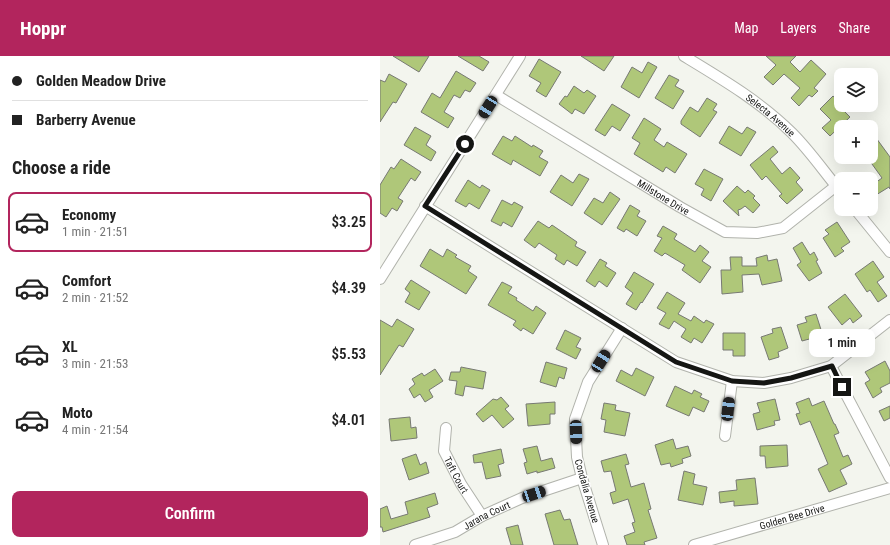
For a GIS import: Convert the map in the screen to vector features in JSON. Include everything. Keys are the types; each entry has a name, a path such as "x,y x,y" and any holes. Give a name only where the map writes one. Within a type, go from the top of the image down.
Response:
{"street":[{"path":"380,279 520,56"},
{"name":"Selecta Avenue","path":"684,56 736,88 766,110 791,132 815,157 834,182"},
{"name":"Millstone Drive","path":"496,95 680,207 725,232 757,233 783,228 834,192"},
{"path":"425,206 676,362 732,381 764,383 791,378 832,366 890,320"},
{"path":"861,216 890,252"},
{"name":"Condalia Avenue","path":"603,545 577,457 575,419 588,382 622,328"},
{"path":"832,366 890,478"},
{"path":"725,436 732,381"},
{"name":"Taft Court","path":"446,428 444,451 461,484 482,516"},
{"name":"Jarana Court","path":"415,545 455,532 482,516 522,498 582,478"},
{"name":"Golden Bee Drive","path":"694,545 890,488"}],"building":[{"path":"393,56 429,56 419,72"},
{"path":"458,56 479,56 489,62 483,71"},
{"path":"581,56 614,56 604,71"},
{"path":"766,56 796,56 790,62 800,72 811,60 826,74 814,88 818,91 812,97 809,95 799,106 791,98 800,88 784,74 773,85 764,77 776,65"},
{"path":"539,59 561,72 546,97 536,91 541,83 529,76"},
{"path":"648,62 657,67 639,98 621,87 632,67 642,73"},
{"path":"456,71 476,83 470,92 465,90 460,98 454,95 444,112 454,118 448,128 421,112 432,93 440,98"},
{"path":"389,74 407,84 396,103 393,102 380,122 380,80 385,82"},
{"path":"669,75 679,80 675,86 684,91 673,109 655,98"},
{"path":"574,86 584,93 587,90 596,96 584,114 575,109 572,114 559,104 565,96 567,97"},
{"path":"833,96 834,112 845,112 850,117 847,120 834,120 834,132 830,136 822,128 831,120 820,109"},
{"path":"707,98 717,104 713,110 717,112 700,137 681,124 681,121 690,107 698,112"},
{"path":"612,104 630,115 620,131 612,126 605,136 595,130"},
{"path":"644,118 661,129 654,140 664,147 667,142 687,154 675,173 666,167 663,172 634,154 640,143 632,138"},
{"path":"729,126 742,134 747,127 756,132 741,156 719,143"},
{"path":"415,127 431,136 426,145 436,152 431,161 404,145"},
{"path":"503,136 512,141 515,136 532,147 533,145 543,151 539,157 548,162 540,176 513,160 511,165 492,154"},
{"path":"878,141 890,157 890,189 889,187 878,194 878,181 882,178 872,164 878,164"},
{"path":"773,146 778,152 770,159 782,174 790,167 800,178 796,182 803,190 787,204 779,196 782,194 766,176 762,180 750,165"},
{"path":"401,159 421,172 415,181 411,178 398,198 403,201 397,211 392,208 386,217 380,213 380,185 391,167 394,169"},
{"path":"704,169 723,179 711,201 701,195 704,189 695,184"},
{"path":"579,174 589,179 572,206 550,192 561,175 573,183"},
{"path":"468,180 480,188 482,185 490,190 479,209 469,203 466,207 455,201"},
{"path":"737,186 745,193 748,190 755,196 753,198 760,205 753,213 745,206 738,210 739,216 723,201"},
{"path":"610,192 620,199 602,225 584,213 594,198 603,203"},
{"path":"502,200 512,205 514,202 523,207 512,227 503,222 501,226 491,221"},
{"path":"630,205 640,211 637,216 646,221 637,236 626,229 624,232 617,228"},
{"path":"538,221 549,228 552,225 577,242 575,246 586,252 577,266 567,260 564,265 555,259 557,255 539,243 535,248 524,240"},
{"path":"837,222 850,242 841,248 844,251 835,257 823,238 829,234 825,230"},
{"path":"663,226 677,234 674,239 695,252 700,245 709,252 702,261 711,267 700,283 682,270 685,265 665,253 662,256 654,251 662,238 657,236"},
{"path":"802,242 810,255 814,252 818,260 816,261 822,273 809,281 797,265 801,262 793,248"},
{"path":"430,249 443,257 447,249 457,255 455,257 471,266 468,271 477,277 466,294 420,266"},
{"path":"767,255 768,261 777,259 782,281 762,285 759,274 742,275 743,292 722,294 721,270 731,270 730,257 742,257 742,266 757,266 756,258"},
{"path":"600,259 607,263 605,266 616,273 607,287 599,281 595,287 586,281"},
{"path":"873,261 884,277 877,282 887,296 878,302 870,290 867,292 855,274"},
{"path":"634,272 654,284 636,310 626,304 633,293 625,287"},
{"path":"411,280 430,292 419,310 405,302 410,293 405,289"},
{"path":"502,282 512,287 508,293 517,298 516,300 533,311 536,306 546,313 533,334 523,328 521,331 513,325 516,321 488,305"},
{"path":"667,292 685,303 678,314 691,321 694,316 704,323 706,320 714,324 702,343 694,338 691,343 681,337 686,329 674,321 669,329 659,324 666,313 657,308"},
{"path":"845,294 862,316 853,323 850,318 842,325 828,307"},
{"path":"816,314 824,339 814,343 813,338 802,341 797,325 807,322 805,317"},
{"path":"397,319 414,329 403,347 399,345 380,375 380,320 392,327"},
{"path":"781,327 788,348 778,352 779,357 769,360 761,337 773,333 772,329"},
{"path":"565,330 581,338 576,347 581,349 576,359 556,349"},
{"path":"723,333 745,333 745,356 733,356 733,350 723,350"},
{"path":"885,361 890,371 890,383 880,388 882,392 873,398 865,383 870,380 865,372"},
{"path":"546,362 567,368 564,379 559,377 556,387 540,382"},
{"path":"461,367 486,372 483,389 465,386 463,396 455,394 457,381 449,380 451,372 460,372"},
{"path":"636,368 654,377 645,396 616,381 621,370 632,376"},
{"path":"435,369 443,381 429,390 433,397 425,402 420,394 414,398 409,389 415,384 412,379 422,373 424,376"},
{"path":"675,386 692,394 694,390 702,394 700,397 709,401 704,412 693,407 689,416 666,406"},
{"path":"501,397 509,406 505,409 514,419 503,428 492,415 483,422 476,414 493,399 497,400"},
{"path":"809,398 812,406 824,401 839,433 834,435 843,457 848,455 852,464 840,470 847,484 829,492 818,469 828,464 810,421 800,425 796,414 800,413 796,403"},
{"path":"775,399 780,420 774,421 775,425 757,430 753,414 760,412 757,403"},
{"path":"555,402 555,414 550,414 550,424 528,426 526,404"},
{"path":"604,403 616,405 615,410 630,413 625,436 604,432 606,420 601,419"},
{"path":"890,406 890,418 884,421 879,411"},
{"path":"410,417 411,428 416,427 417,438 391,441 389,419"},
{"path":"673,439 676,449 688,446 691,456 682,459 683,463 671,467 670,463 661,465 655,445"},
{"path":"787,445 788,466 766,468 765,456 760,456 760,446"},
{"path":"537,446 541,461 552,458 555,468 527,474 524,463 527,462 523,449"},
{"path":"501,449 504,463 498,465 501,476 486,479 482,462 474,463 473,455"},
{"path":"416,454 420,465 426,462 429,473 409,480 402,459"},
{"path":"626,454 629,464 625,465 631,487 644,483 651,509 648,510 657,538 644,542 645,545 627,545 624,536 635,532 632,523 635,522 628,499 613,504 610,493 616,491 611,471 604,472 601,461"},
{"path":"684,471 695,474 693,484 707,487 703,505 678,500"},
{"path":"755,478 758,504 734,506 734,501 720,503 719,492 737,490 736,480"},
{"path":"435,493 438,504 427,508 430,517 383,532 382,527 380,527 380,509 387,506 391,519 408,514 405,502"},
{"path":"560,510 564,520 570,519 578,545 554,545 545,514"},
{"path":"518,525 523,545 511,545 506,528"}],"route":[{"path":"465,144 425,206 676,362 732,381 764,383 791,378 832,366 842,387"}]}
